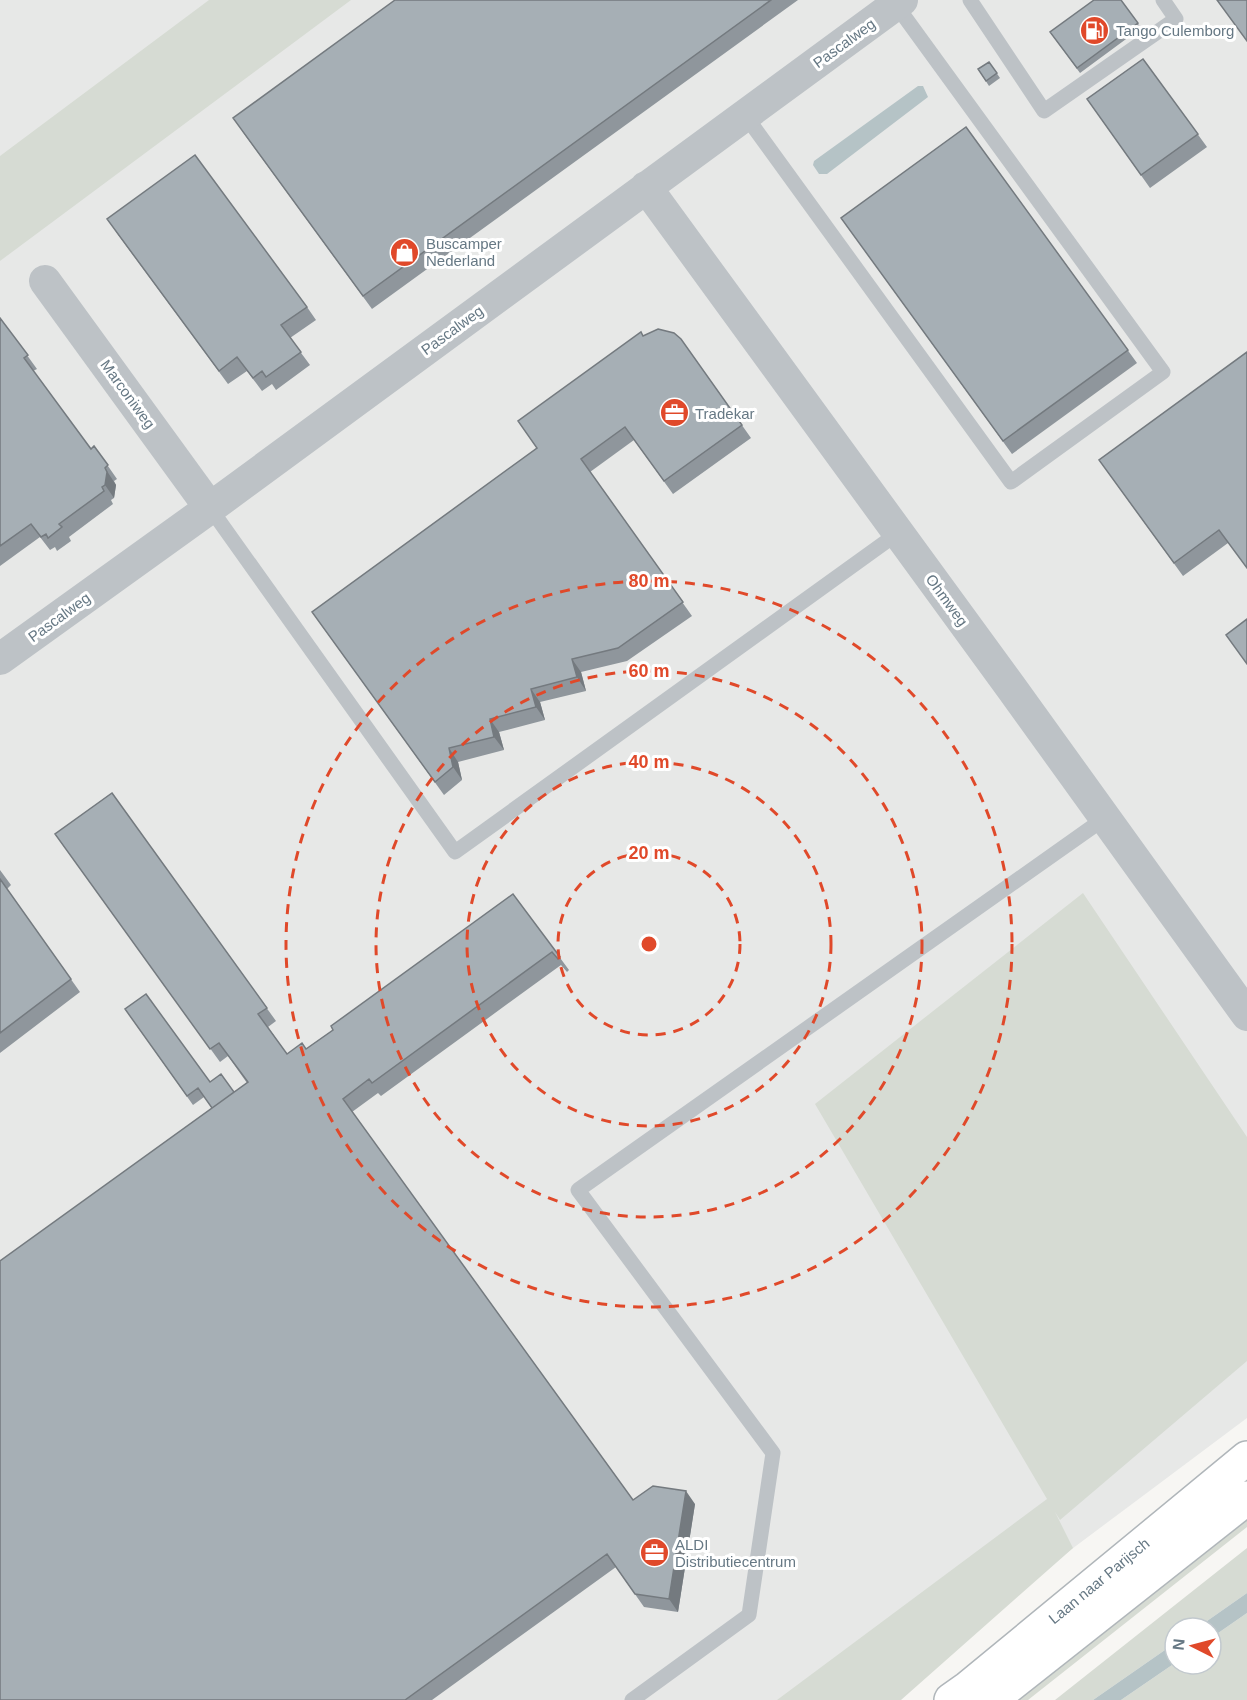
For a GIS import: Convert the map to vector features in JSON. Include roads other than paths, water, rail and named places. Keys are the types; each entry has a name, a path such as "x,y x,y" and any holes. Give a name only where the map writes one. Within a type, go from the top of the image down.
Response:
{"street":[{"name":"Pascalweg","path":"0,659 210,508 899,2"},
{"name":"Ohmweg","path":"646,187 1106,818 1247,1016"},
{"name":"Marconiweg","path":"45,281 210,508"},
{"name":"Laan naar Parijsch","path":"951,1700 1247,1458"},
{"name":"Laan naar Parijsch","path":"991,1700 1247,1497"}],"lane":[{"path":"970,0 1044,111 1176,19 1163,0"},
{"path":"745,115 832,226 1011,482 1162,372 974,122 899,2"},
{"path":"210,508 455,852 898,533"},
{"path":"632,1700 749,1615 773,1453 578,1190 1106,818"}],"place":[{"name":"Tango Culemborg","path":"1095,30"},
{"name":"Buscamper Nederland","path":"405,252"},
{"name":"Tradekar","path":"674,413"},
{"name":"ALDI Distributiecentrum","path":"654,1553"}]}
